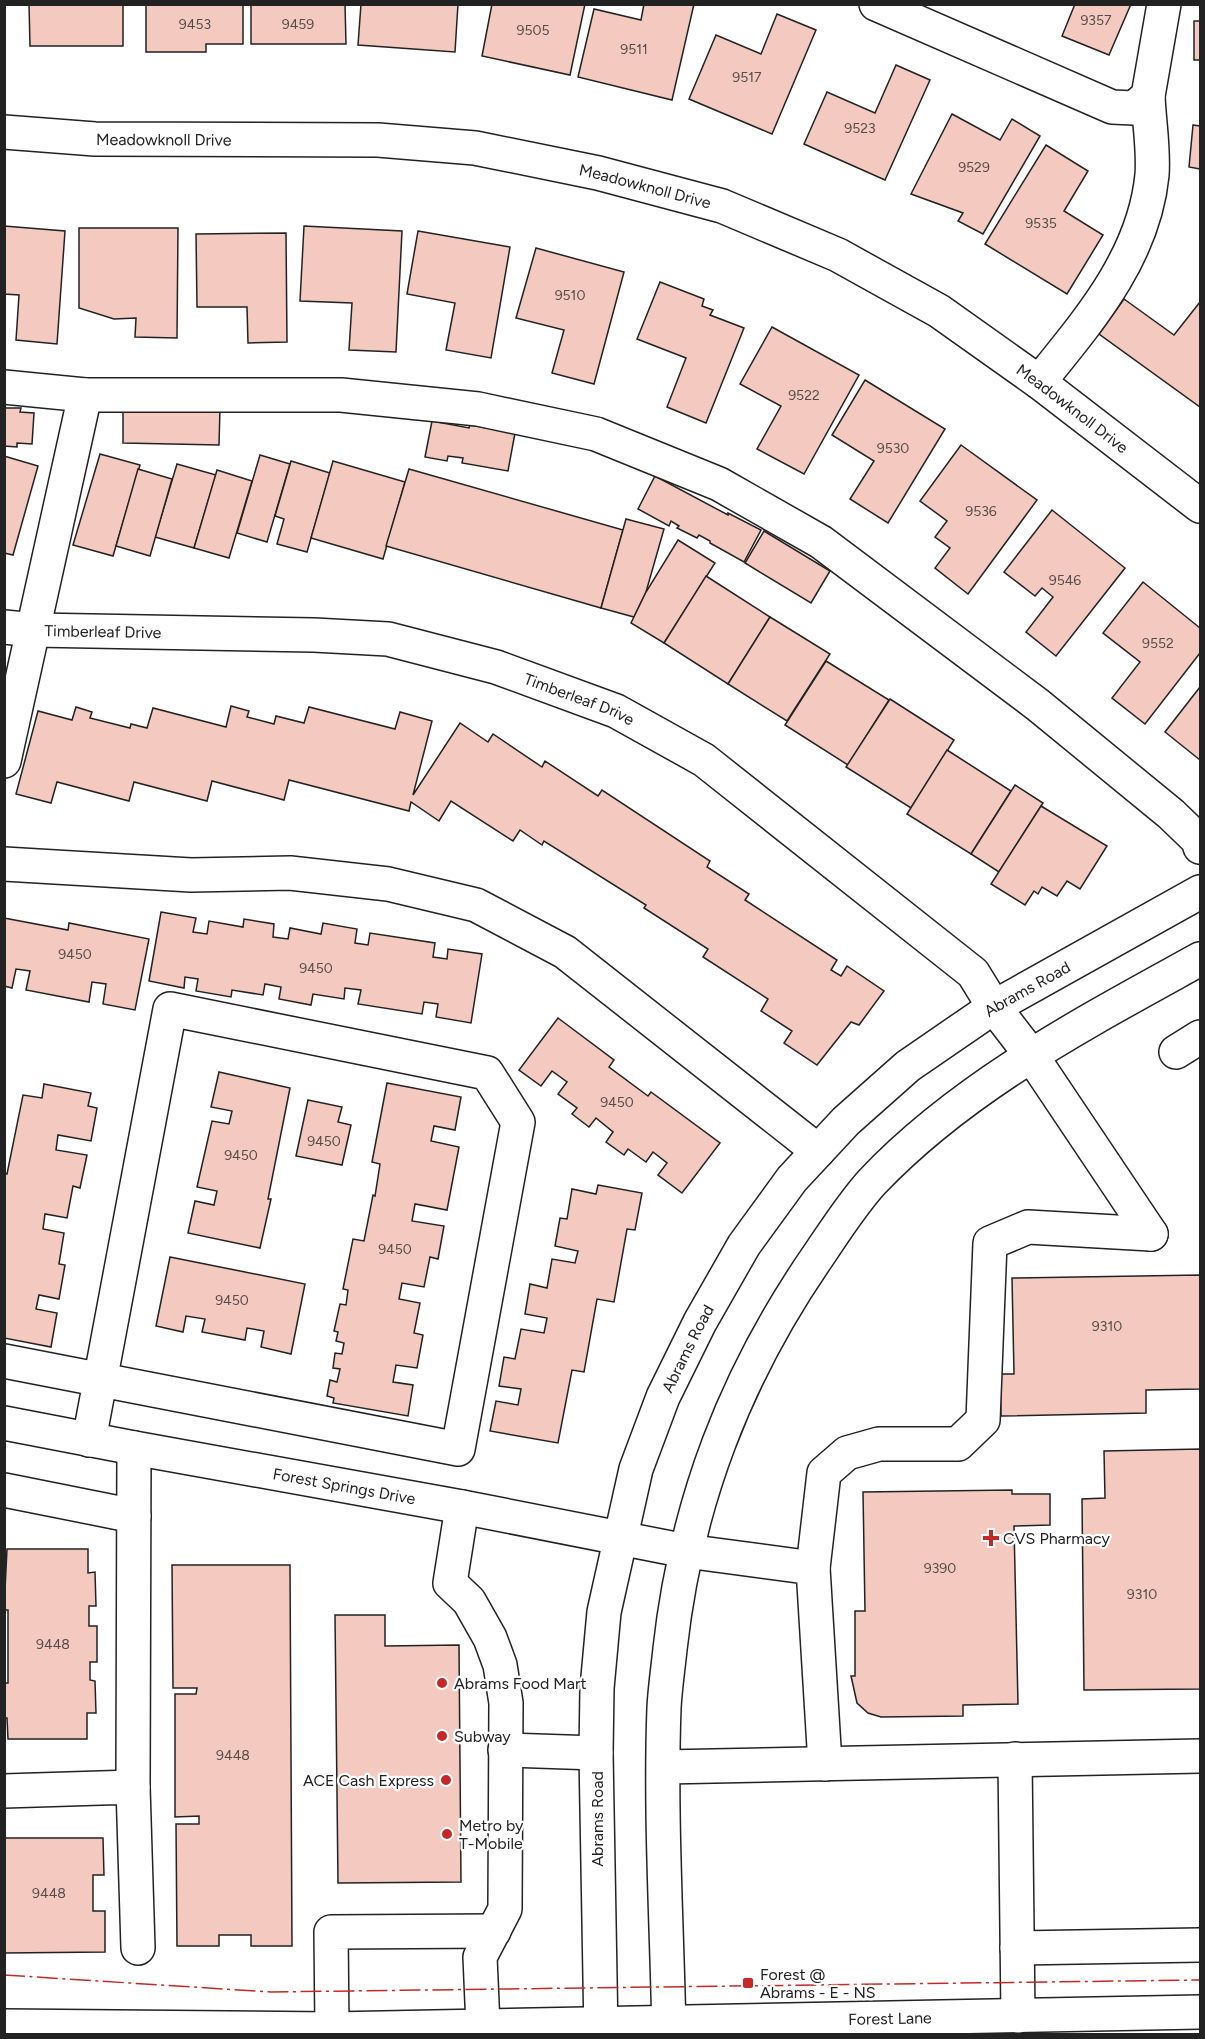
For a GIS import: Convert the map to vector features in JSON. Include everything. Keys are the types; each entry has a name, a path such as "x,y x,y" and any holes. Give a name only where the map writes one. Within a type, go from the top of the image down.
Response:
{"main road":[{"path":"876,4 1112,107 1134,108 1148,96"},
{"path":"1039,381 1102,303 1139,235 1152,174 1148,96 1164,4"},
{"name":"Meadowknoll Drive","path":"4,132 96,139 378,140 475,148 598,173 722,206 838,255 939,311 1039,381 1200,506"},
{"path":"4,387 85,395 341,395 478,409 596,434 719,484 821,542 1038,705 1171,814 1198,840 1200,847"},
{"path":"4,761 20,628 85,395"},
{"name":"Timberleaf Drive","path":"20,628 388,639 495,667 615,711 704,760 973,973 993,1007 1031,1055 1151,1234 1028,1227 990,1243 983,1420 958,1444 879,1444 847,1453 824,1473 813,1568"},
{"path":"4,864 191,875 290,873 388,884 477,904 565,952 818,1151"},
{"name":"Abrams Road","path":"601,2029 596,1753 597,1688 604,1612 636,1469 663,1397 700,1322 744,1245 792,1179 846,1121 908,1066 993,1007 1200,892"},
{"path":"669,2029 664,1705 676,1600 686,1551 711,1463 732,1406 760,1348 788,1300 835,1231 872,1183 911,1146 952,1112 1031,1055 1200,959"},
{"path":"4,1360 101,1381 458,1449 518,1122 487,1073 170,1009 101,1381 89,1440"},
{"name":"Forest Springs Drive","path":"4,1423 462,1507 686,1551 813,1568"},
{"path":"134,1448 133,1787 138,1948"},
{"path":"4,1490 134,1516"},
{"path":"462,1507 450,1582 469,1601 490,1638 500,1665 506,1703 505,1909 480,1957 483,2026"},
{"path":"813,1568 825,1764"},
{"path":"506,1750 596,1753"},
{"path":"664,1767 1200,1756"},
{"path":"1015,1760 1018,2016"},
{"path":"4,1791 133,1787"},
{"path":"332,2029 331,1932 494,1931"},
{"path":"1017,1948 1200,1945"},
{"name":"Forest Lane","path":"4,2026 332,2029 483,2026 669,2029 1018,2016 1200,2012"}],"building":[{"path":"29,4 123,4 123,46 30,46"},
{"path":"146,4 243,4 243,44 206,44 206,52 146,52"},
{"path":"251,4 345,4 346,44 251,44"},
{"path":"361,4 458,4 455,52 358,45"},
{"path":"492,4 585,4 570,75 482,56"},
{"path":"644,4 694,4 672,100 578,77 594,9 641,20"},
{"path":"1075,4 1131,4 1109,55 1062,36"},
{"path":"777,14 816,30 772,134 689,99 716,35 761,54"},
{"path":"1194,21 1200,21 1200,60 1194,60"},
{"path":"896,65 930,80 885,180 804,144 827,92 875,113"},
{"path":"952,114 1000,140 1012,119 1040,136 983,234 958,221 963,213 911,194"},
{"path":"1193,125 1200,126 1200,169 1189,167"},
{"path":"1046,145 1088,171 1064,211 1103,235 1067,294 985,244"},
{"path":"4,226 65,231 57,344 16,340 19,295 4,294"},
{"path":"304,226 402,231 396,352 349,350 352,303 300,301"},
{"path":"79,228 178,228 177,338 135,337 136,318 114,319 79,308"},
{"path":"418,231 510,247 491,358 446,350 455,303 407,294"},
{"path":"286,233 287,342 248,343 247,307 197,307 196,234"},
{"path":"536,248 624,272 594,384 552,373 564,330 516,318"},
{"path":"660,282 704,299 702,306 713,310 710,315 744,328 706,423 667,407 686,358 637,339"},
{"path":"1124,299 1174,335 1200,302 1200,407 1099,334"},
{"path":"772,327 859,375 804,474 757,449 781,406 740,384"},
{"path":"865,380 945,429 888,523 850,499 874,461 832,435"},
{"path":"138,407 220,408 219,445 123,443 123,412 138,412"},
{"path":"4,408 21,408 20,412 34,413 32,444 17,443 17,447 4,446"},
{"path":"432,421 515,433 508,471 462,463 463,458 448,456 447,461 425,457"},
{"path":"961,445 1037,500 968,594 935,568 950,548 935,537 947,521 920,501"},
{"path":"100,454 140,465 113,556 73,545"},
{"path":"260,455 290,464 267,542 237,533"},
{"path":"4,456 38,466 13,555 4,553"},
{"path":"291,461 330,473 307,552 277,544 284,519 275,516"},
{"path":"333,461 405,482 383,559 311,538"},
{"path":"177,464 216,475 194,548 155,537"},
{"path":"138,469 172,479 150,556 116,546"},
{"path":"409,469 623,530 601,608 386,546"},
{"path":"217,470 252,481 229,558 194,548"},
{"path":"655,476 761,530 744,562 699,535 697,538 677,528 679,526 671,521 669,526 638,509"},
{"path":"1052,510 1125,568 1056,656 1026,632 1053,597 1042,588 1035,596 1004,572"},
{"path":"626,519 664,529 646,592 634,617 601,608"},
{"path":"764,531 830,571 811,603 745,563"},
{"path":"678,540 715,563 664,643 631,623 646,592"},
{"path":"706,576 770,617 728,684 664,643"},
{"path":"1143,582 1200,628 1200,653 1145,724 1112,698 1140,662 1103,633"},
{"path":"770,617 830,654 787,721 728,684"},
{"path":"826,661 889,700 848,765 785,725"},
{"path":"1200,687 1200,760 1165,732"},
{"path":"890,699 954,740 911,808 846,767"},
{"path":"231,706 249,711 247,717 274,724 276,716 304,723 309,707 395,729 400,712 432,721 413,795 460,723 488,742 493,734 542,767 545,761 598,796 602,790 710,861 707,867 749,894 745,900 837,960 831,970 841,976 847,966 884,991 859,1025 851,1022 817,1065 784,1043 792,1031 761,1011 768,999 703,957 708,949 644,908 646,905 544,841 542,845 520,830 513,841 451,801 439,821 411,802 409,811 289,780 284,800 212,781 207,801 134,782 129,801 57,782 51,803 16,794 38,711 72,720 76,707 92,712 90,718 130,728 131,724 147,728 153,708 226,727"},
{"path":"947,750 1011,791 971,854 907,814"},
{"path":"1015,785 1043,803 999,872 971,854"},
{"path":"1041,806 1107,846 1080,889 1067,881 1057,896 1042,887 1038,894 1034,891 1025,905 991,884"},
{"path":"161,912 196,918 193,932 207,934 209,921 243,927 244,919 274,924 273,937 288,939 290,928 321,934 323,923 357,929 355,943 368,945 370,933 435,943 433,957 447,959 448,949 482,954 471,1023 436,1017 438,1004 424,1002 422,1014 358,1004 361,990 345,988 344,999 313,994 311,1005 279,999 281,987 265,984 263,995 232,990 231,997 196,991 198,979 185,977 184,988 149,981"},
{"path":"4,918 68,930 69,923 149,939 135,1010 103,1004 106,984 92,982 89,1002 26,990 30,971 16,969 12,988 4,986"},
{"path":"558,1018 614,1060 609,1067 648,1096 651,1092 720,1143 682,1193 658,1175 667,1163 653,1152 646,1162 628,1149 624,1155 606,1142 613,1132 596,1118 589,1127 572,1114 577,1108 558,1094 567,1082 552,1071 541,1086 519,1070"},
{"path":"219,1072 290,1088 260,1248 188,1233 195,1201 214,1205 217,1191 197,1187 212,1121 229,1124 232,1111 211,1107"},
{"path":"387,1083 461,1097 455,1130 434,1126 431,1141 459,1147 447,1210 415,1204 412,1221 444,1226 438,1259 430,1257 424,1287 402,1283 399,1299 420,1303 414,1333 423,1335 417,1368 396,1365 393,1382 413,1385 408,1416 333,1403 334,1398 327,1396 330,1380 337,1382 340,1369 333,1368 335,1353 342,1354 344,1343 336,1341 338,1332 334,1331 340,1304 346,1305 348,1290 343,1289 353,1239 364,1241 373,1195 375,1196 380,1164 372,1162"},
{"path":"44,1084 91,1093 88,1106 97,1108 91,1141 58,1135 56,1150 87,1155 80,1188 73,1186 67,1218 45,1214 43,1229 64,1233 59,1264 65,1265 59,1299 39,1295 36,1309 57,1313 51,1347 4,1338 4,1173 7,1174 23,1095 42,1098"},
{"path":"308,1100 342,1107 338,1122 351,1125 342,1165 296,1156"},
{"path":"598,1185 642,1193 635,1230 627,1229 614,1302 597,1299 584,1372 572,1370 558,1443 490,1431 496,1401 518,1405 521,1389 499,1386 504,1357 515,1359 521,1329 544,1333 547,1318 525,1314 530,1284 547,1288 552,1259 575,1263 578,1251 555,1246 560,1218 567,1219 572,1189 596,1194"},
{"path":"170,1257 305,1284 291,1354 261,1347 264,1331 247,1328 245,1340 202,1332 205,1319 186,1316 183,1332 156,1326"},
{"path":"1200,1275 1200,1389 1146,1390 1146,1413 1001,1416 1000,1374 1014,1374 1012,1278"},
{"path":"1200,1449 1200,1689 1084,1690 1082,1499 1105,1498 1104,1451"},
{"name":"CVS Pharmacy","path":"1012,1490 1012,1494 1050,1494 1050,1525 1014,1526 1018,1704 963,1705 963,1716 881,1717 868,1713 857,1703 851,1676 855,1676 855,1611 865,1611 863,1492"},
{"path":"7,1549 88,1549 88,1573 95,1572 96,1606 89,1606 89,1626 97,1626 97,1662 90,1662 90,1680 95,1681 96,1713 87,1713 87,1739 8,1739 7,1718 4,1718 4,1683 8,1683 8,1610 4,1610"},
{"path":"172,1565 290,1565 292,1946 251,1946 251,1935 219,1935 219,1946 177,1946 176,1824 199,1824 199,1816 175,1817 175,1694 196,1694 197,1688 173,1688"},
{"path":"335,1615 385,1615 385,1646 459,1645 461,1882 338,1883"},
{"path":"4,1838 103,1838 104,1875 93,1875 93,1911 105,1911 105,1952 4,1953"}],"power":[{"path":"4,1975 271,1992 1200,1980"}],"place":[{"name":"CVS Pharmacy","path":"991,1538"},
{"name":"Abrams Food Mart","path":"442,1683"},
{"name":"Subway","path":"442,1736"},
{"name":"ACE Cash Express","path":"446,1780"},
{"name":"Metro by T-Mobile","path":"447,1834"},
{"name":"Forest @ Abrams - E - NS","path":"748,1983"}]}
